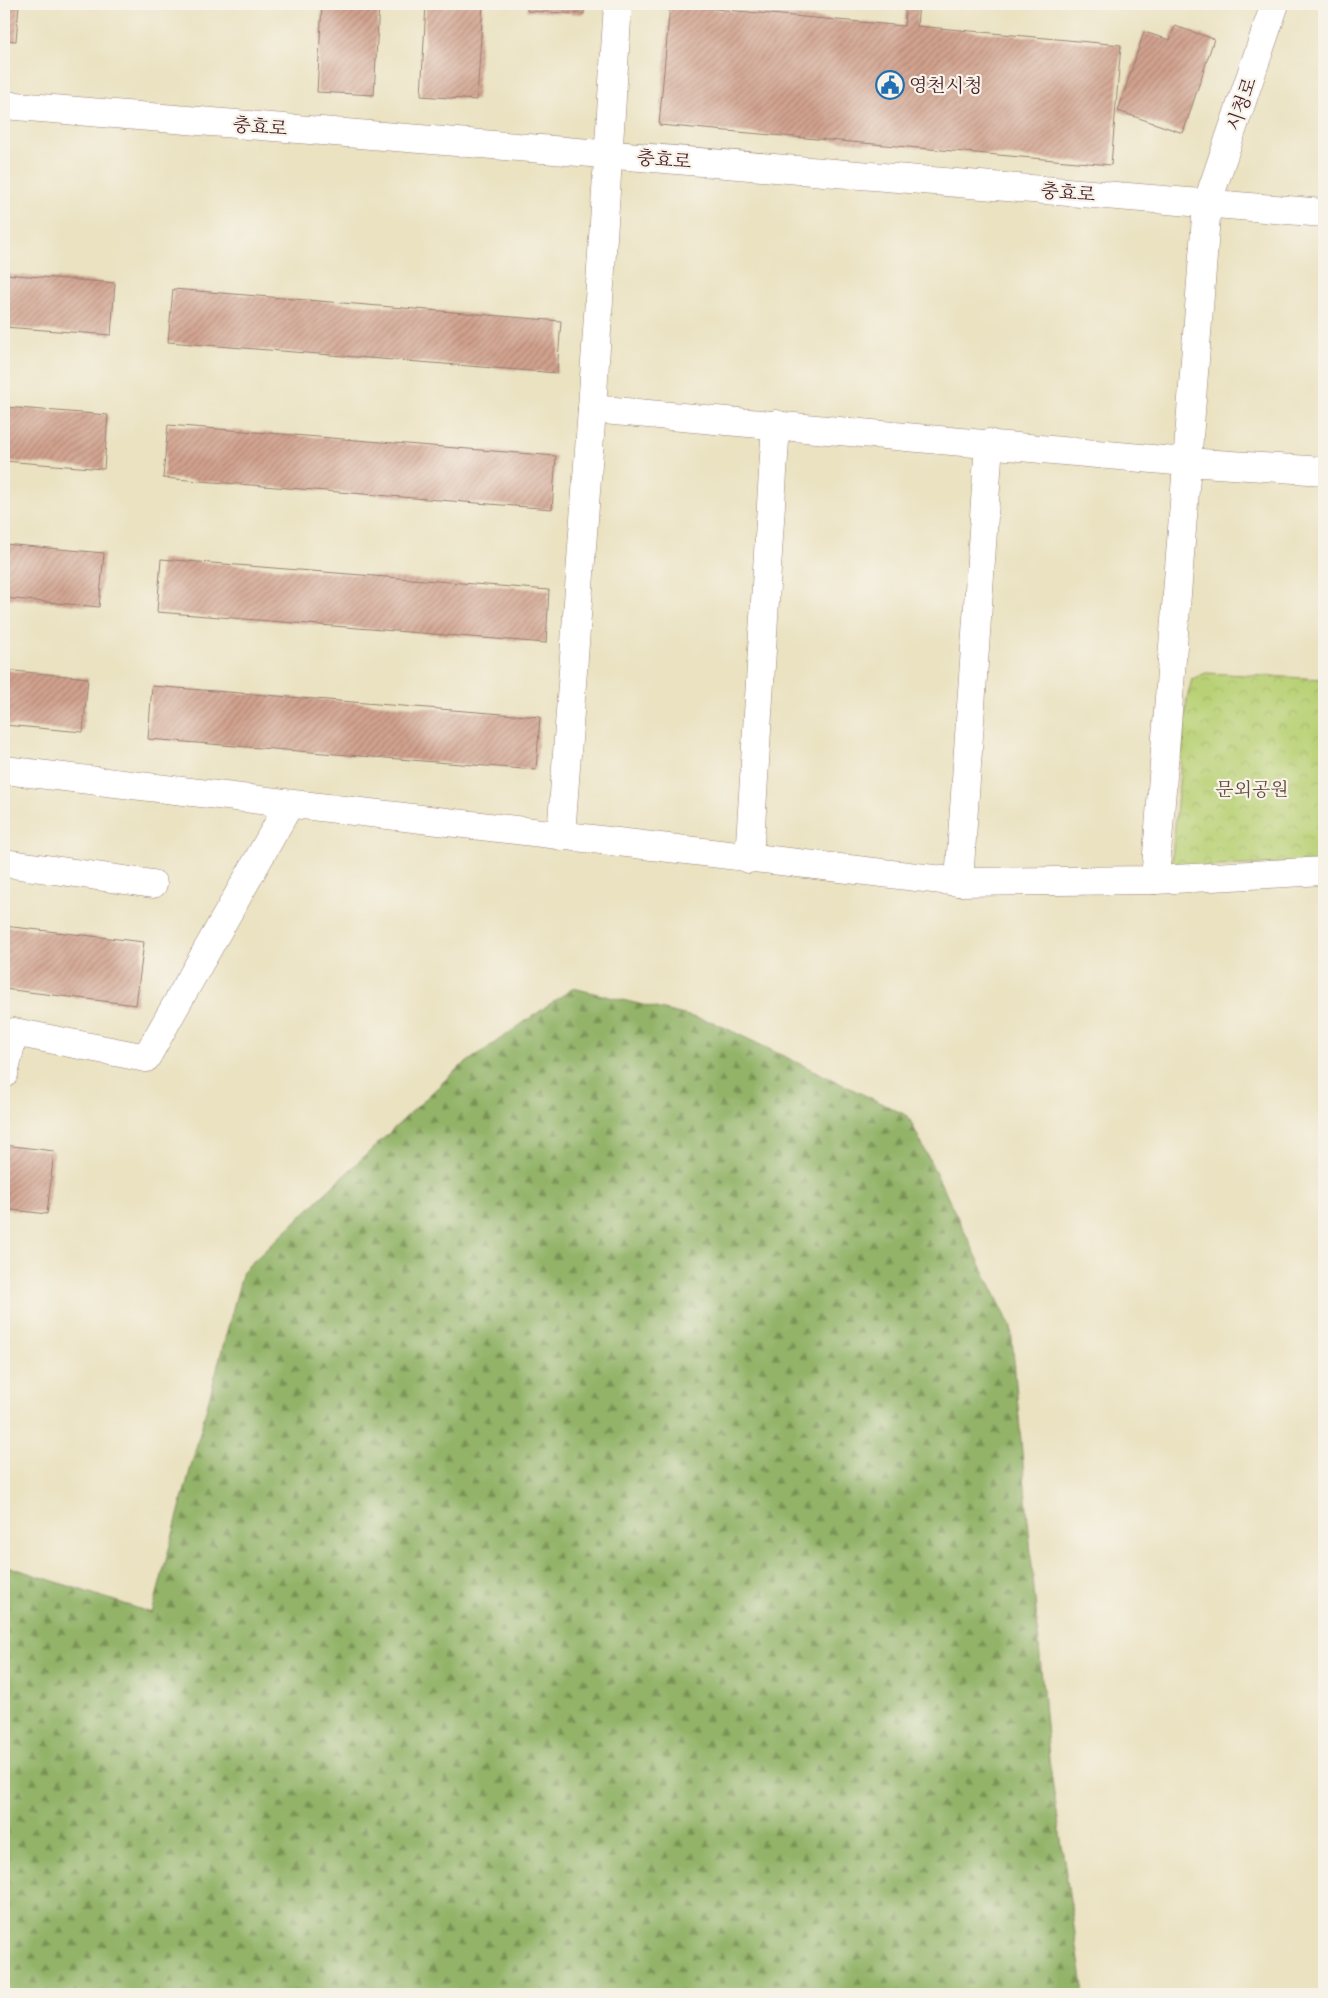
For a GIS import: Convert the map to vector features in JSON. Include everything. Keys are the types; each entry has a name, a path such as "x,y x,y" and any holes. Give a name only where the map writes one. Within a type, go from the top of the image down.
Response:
{"street":[{"path":"561,836 592,408 618,4"},
{"name":"시청로","path":"1155,880 1207,204 1274,4"},
{"name":"충효로","path":"4,105 1324,213"},
{"path":"592,408 1186,462 1324,472"},
{"path":"749,859 776,424"},
{"path":"959,882 989,443"},
{"path":"4,770 749,859 959,882 1155,880 1324,871"},
{"path":"4,1074 14,1032 146,1058 289,805"},
{"path":"4,863 153,884"}],"green space":[{"name":"문외공원","path":"1206,673 1324,679 1324,862 1171,868 1187,699 1192,679"},
{"path":"573,988 713,1022 908,1116 1011,1327 1049,1759 1084,1994 4,1994 4,1565 152,1613 243,1271 456,1070"}],"building":[{"path":"4,4 19,4 16,41 4,40"},
{"path":"322,4 379,4 374,95 317,92"},
{"path":"426,4 483,4 477,100 421,96"},
{"path":"528,4 585,4 584,14 527,11"},
{"name":"영천시청","path":"906,4 919,4 917,26 1121,45 1111,165 659,125 670,5 904,26"},
{"path":"1175,26 1214,39 1183,133 1118,111 1144,32 1170,40"},
{"path":"4,274 115,283 111,335 4,327"},
{"path":"173,289 561,321 557,373 168,342"},
{"path":"4,407 108,415 104,469 4,461"},
{"path":"168,425 556,456 552,509 163,478"},
{"path":"4,544 104,553 99,607 4,598"},
{"path":"161,559 549,590 546,643 157,612"},
{"path":"4,670 88,678 83,732 4,725"},
{"path":"152,686 540,717 536,770 148,739"},
{"path":"4,926 144,942 136,1005 4,989"},
{"path":"4,1145 54,1151 47,1214 4,1209"}],"place":[{"name":"영천시청","path":"890,85"}]}
